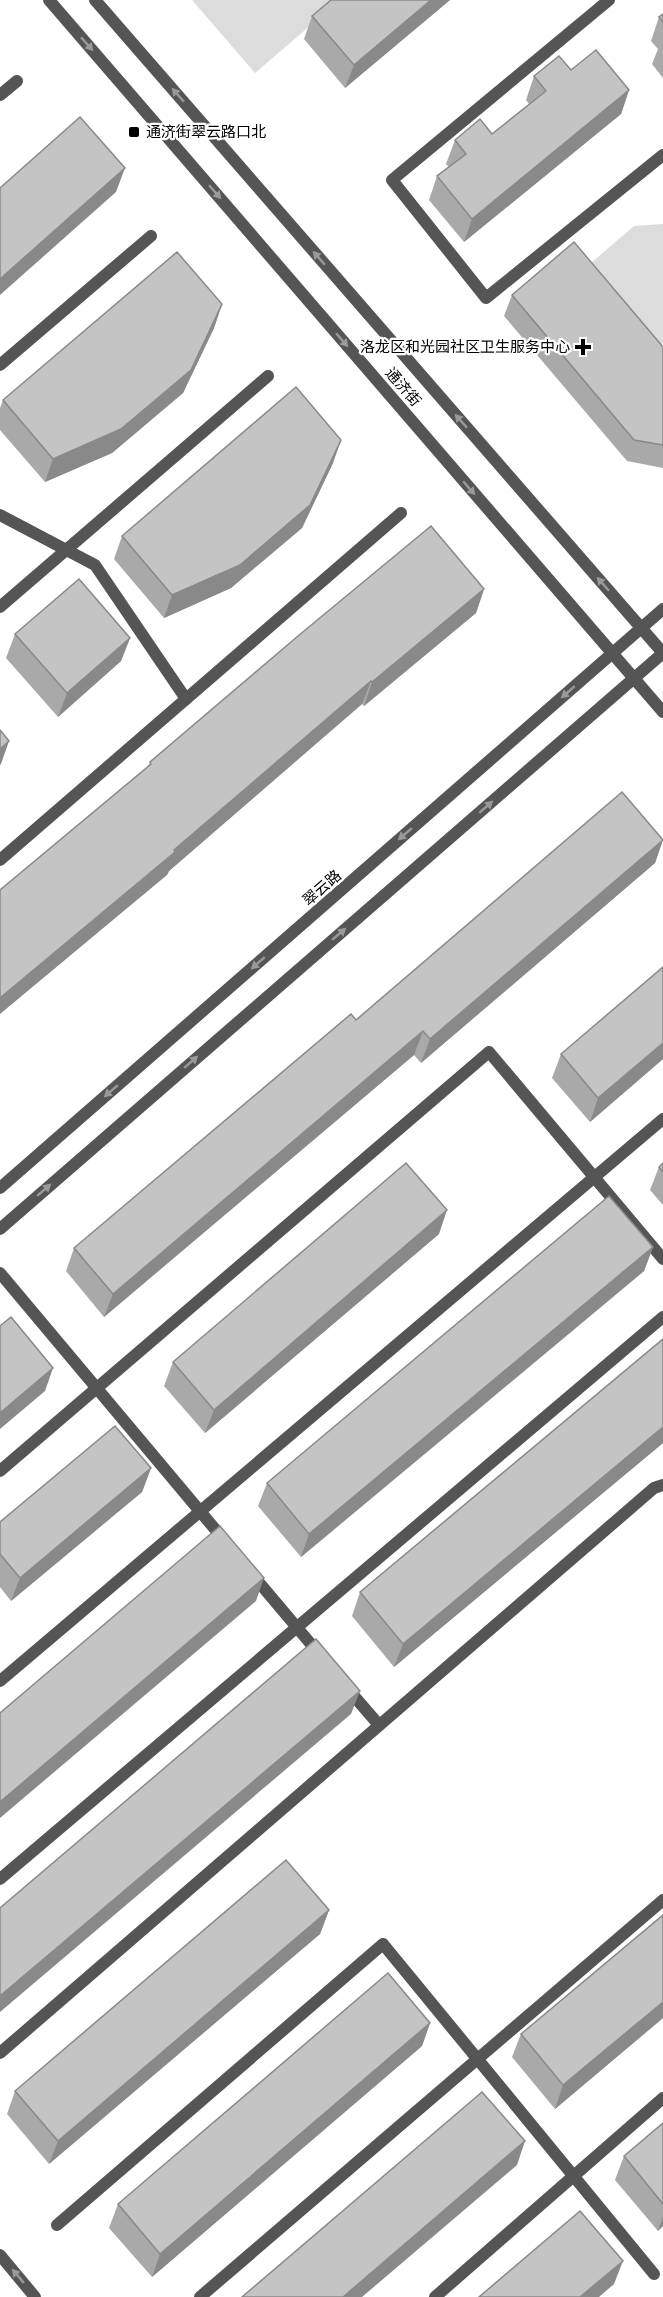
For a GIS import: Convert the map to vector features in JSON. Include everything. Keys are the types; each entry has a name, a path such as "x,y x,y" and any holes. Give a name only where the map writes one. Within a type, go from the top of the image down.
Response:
{"street":[{"name":"通济街","path":"49,0 663,712"},
{"name":"通济街","path":"95,0 663,653"},
{"path":"609,0 392,180 486,298 663,155"},
{"path":"0,95 17,81"},
{"path":"0,365 151,236"},
{"path":"0,607 268,376"},
{"path":"0,860 401,513"},
{"path":"0,515 95,565 186,699"},
{"name":"翠云路","path":"0,1188 663,609"},
{"path":"0,1229 663,653"},
{"path":"0,1471 489,1052 663,1259"},
{"path":"0,1681 663,1119"},
{"path":"0,1273 230,1547"},
{"path":"0,1880 663,1317"},
{"path":"0,2053 658,1486 663,1499"},
{"path":"245,1565 327,1663"},
{"path":"342,1681 379,1725"},
{"path":"200,2297 663,1900"},
{"path":"57,2225 383,1944 654,2274"},
{"path":"435,2297 663,2097"},
{"path":"0,2255 35,2297"}],"shaded area":[{"path":"192,0 340,0 255,73"},
{"path":"663,224 663,343 661,345 591,263 634,226"}],"building":[{"path":"331,0 431,0 354,65 312,16"},
{"path":"596,50 629,90 472,219 437,176 466,154 455,140 480,119 492,134 546,91 534,76 559,56 571,70"},
{"path":"80,117 125,168 0,279 0,188"},
{"name":"洛龙区和光园社区卫生服务中心","path":"574,242 663,347 663,445 634,440 512,295"},
{"path":"177,252 222,304 191,370 121,429 53,459 3,400"},
{"path":"296,387 341,440 310,505 240,565 172,595 122,536"},
{"path":"431,526 484,589 371,681 174,850 175,852 0,998 0,890"},
{"path":"79,579 130,638 67,693 15,634"},
{"path":"0,730 9,741 0,749"},
{"path":"622,792 663,840 430,1039 423,1031 113,1294 74,1248 351,1014 356,1020"},
{"path":"663,967 663,1043 598,1098 561,1054"},
{"path":"406,1163 447,1210 214,1410 173,1362"},
{"path":"609,1196 653,1247 309,1534 267,1483"},
{"path":"11,1317 53,1368 0,1413 0,1326"},
{"path":"663,1339 663,1427 403,1644 360,1592"},
{"path":"115,1426 151,1468 20,1578 0,1554 0,1522"},
{"path":"220,1526 264,1578 0,1802 0,1713"},
{"path":"316,1639 360,1691 0,1996 0,1908"},
{"path":"286,1860 329,1910 58,2141 15,2091"},
{"path":"663,1915 663,2002 563,2085 521,2034"},
{"path":"388,1973 430,2023 160,2254 118,2204"},
{"path":"482,2092 525,2141 343,2297 242,2297"},
{"path":"663,2123 663,2204 624,2156"},
{"path":"580,2211 623,2261 580,2297 479,2297"}],"place":[{"name":"通济街翠云路口北","path":"134,132"},
{"name":"洛龙区和光园社区卫生服务中心","path":"583,347"}]}
